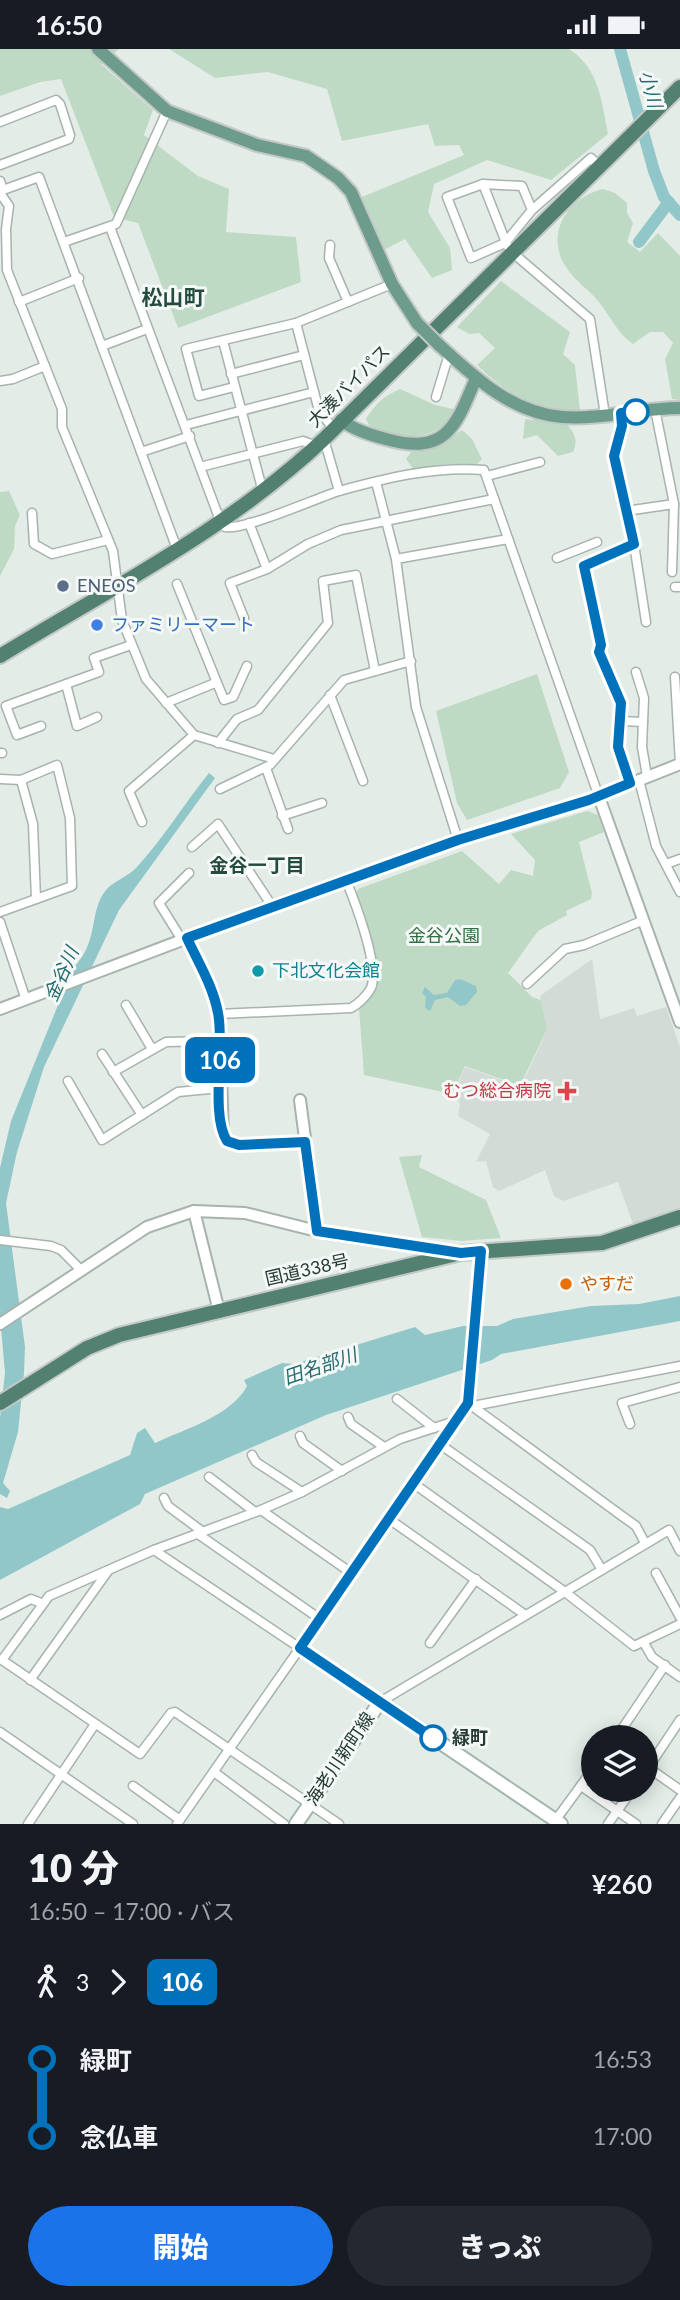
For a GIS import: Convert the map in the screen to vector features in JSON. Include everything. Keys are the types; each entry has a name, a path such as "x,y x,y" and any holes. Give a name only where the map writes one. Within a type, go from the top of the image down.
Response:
{"highway":[{"name":"大湊バイパス","path":"0,656 222,523 263,492 329,433 680,87"},
{"name":"国道338号","path":"0,1403 87,1348 119,1335 461,1253 602,1243 680,1217"}],"main road":[{"path":"97,49 167,111 257,145 306,156 338,178 351,192 392,284 417,323 494,392 537,413 564,417 680,408"},
{"path":"329,433 350,427 405,444 433,442 453,427 476,378"},
{"name":"海老川新町線","path":"296,1824 380,1702 551,1821"}],"street":[{"path":"0,122 56,100 60,104 70,135 69,139 0,165"},
{"path":"64,243 116,224 167,111"},
{"path":"532,210 522,186 483,184 447,197 471,258 506,244 532,210 591,158 603,162"},
{"path":"0,181 3,190 39,177 79,278 177,549"},
{"path":"483,184 506,244"},
{"path":"0,193 9,206 6,229 7,270 62,409 62,427 116,559 122,620 146,679 194,735 274,759"},
{"path":"110,227 222,523 230,528 339,491 449,467 484,470 680,1022"},
{"path":"330,245 329,258 348,302"},
{"path":"520,259 590,319 605,415"},
{"path":"19,302 79,278"},
{"path":"234,387 199,395 186,349 296,323 392,284"},
{"path":"296,323 314,392 329,433 339,491"},
{"path":"102,346 148,329"},
{"path":"223,341 263,492"},
{"path":"436,397 444,350"},
{"path":"231,374 304,355"},
{"path":"0,381 13,379 45,366"},
{"path":"186,425 314,392"},
{"path":"655,409 674,504 671,572"},
{"path":"621,413 622,426 614,456 634,544 646,622"},
{"path":"200,467 329,433"},
{"path":"141,452 190,436"},
{"path":"487,476 540,462"},
{"path":"376,482 396,559 416,707 458,840"},
{"path":"244,618 230,583 267,569 308,544 341,530 385,519 494,499"},
{"path":"626,511 674,504"},
{"path":"32,513 34,544 43,551 52,554 108,540"},
{"path":"249,523 267,569"},
{"path":"396,559 508,539"},
{"path":"557,558 597,542"},
{"path":"584,566 634,544"},
{"path":"577,550 584,566 601,645 599,652 621,703 622,721 618,747 639,780 656,846 680,892"},
{"path":"218,743 237,719 258,710 328,622 323,581 356,575 375,671"},
{"path":"177,584 224,700 228,701 233,697 247,667"},
{"path":"41,726 17,735 6,706 99,672 94,658 131,645"},
{"path":"220,789 266,768 344,680 411,661"},
{"path":"636,672 644,698 639,780"},
{"path":"0,1009 272,906 458,840 599,797 680,764 675,677"},
{"path":"166,703 215,683"},
{"path":"66,684 77,726 96,717"},
{"path":"330,695 363,781"},
{"path":"622,721 643,722"},
{"path":"142,822 129,791 194,735"},
{"path":"0,779 21,780 57,765 70,818 72,886 0,912"},
{"path":"266,768 288,829"},
{"path":"21,780 33,824 36,899"},
{"path":"282,816 322,803"},
{"path":"192,847 218,824 272,906"},
{"path":"666,864 680,859"},
{"path":"190,873 159,903 185,939 214,994 219,1014 222,1129 227,1141 239,1145 305,1142"},
{"path":"219,1014 351,1008 367,994 372,974 360,916 345,880"},
{"path":"527,984 565,949 584,945 645,920"},
{"path":"0,922 26,1000"},
{"path":"126,1005 152,1049"},
{"path":"113,1072 166,1042 220,1041"},
{"path":"102,1054 142,1115"},
{"path":"68,1081 103,1140 183,1090 220,1088"},
{"path":"300,1100 317,1231"},
{"path":"194,1211 219,1311"},
{"path":"0,1324 147,1227 194,1211 245,1213 317,1231 461,1253"},
{"path":"0,1240 61,1250 81,1271"},
{"path":"470,1405 481,1251"},
{"path":"133,1786 178,1822 441,1444 454,1421 470,1405 586,1387 680,1366"},
{"path":"630,1424 622,1403 680,1387"},
{"path":"397,1399 434,1428"},
{"path":"470,1405 636,1526 645,1543"},
{"path":"348,1417 351,1424 384,1447"},
{"path":"339,1824 175,1712 171,1713 140,1754 1,1661 41,1603 49,1596 154,1549 302,1492 384,1447 454,1421"},
{"path":"300,1436 303,1443 342,1471"},
{"path":"441,1444 590,1550 602,1570"},
{"path":"252,1455 257,1462 302,1492"},
{"path":"209,1477 350,1572"},
{"path":"413,1483 565,1591 634,1646 680,1623"},
{"path":"163,1498 168,1506 200,1533 320,1619"},
{"path":"388,1519 524,1614"},
{"path":"154,1549 380,1702 669,1530 680,1551"},
{"path":"30,1680 110,1569"},
{"path":"656,1573 680,1618"},
{"path":"430,1643 476,1579"},
{"path":"0,1615 31,1599 41,1603"},
{"path":"644,1643 652,1657 680,1677"},
{"path":"625,1725 665,1665"},
{"path":"658,1752 680,1720"},
{"path":"28,1824 95,1724"},
{"path":"0,1732 133,1824"},
{"path":"214,1772 284,1824"},
{"path":"658,1775 680,1790"},
{"path":"551,1821 581,1786"},
{"path":"662,1824 680,1798"},
{"path":"605,1802 636,1824"},
{"path":"608,1824 624,1802"}],"shaded area":[{"name":"むつ総合病院","path":"592,959 600,1019 634,1008 637,1016 666,1007 680,1047 680,1208 633,1224 618,1182 563,1201 554,1196 545,1170 499,1191 493,1187 486,1161 476,1162 490,1134 458,1116 460,1104 453,1094 465,1067 521,1087 547,1030 540,996"}],"green space":[{"path":"0,49 119,49 101,64 153,110 144,135 198,176 229,189 226,232 296,237 301,282 178,328 138,223 114,217 61,79 40,82 0,96"},
{"path":"169,49 569,49 587,66 593,76 601,98 608,134 551,180 487,160 434,184 428,212 450,248 452,270 432,278 405,239 380,252 357,199 464,155 459,145 435,146 428,124 342,141 327,89 268,72 215,78"},
{"path":"603,189 615,193 627,203 627,213 633,223 627,242 640,252 658,233 680,256 680,400 672,399 665,359 673,343 663,332 650,332 633,344 599,302 569,272 560,255 559,230 570,208 590,193"},
{"path":"501,281 570,332 563,354 575,365 580,412 536,404 524,399 512,393 477,365 495,348 479,333 469,334 457,327"},
{"path":"400,389 435,405 454,409 448,420 439,428 417,436 392,434 369,425 366,419 373,409"},
{"path":"525,419 566,423 575,436 573,452 558,456 537,435 523,439"},
{"path":"462,430 472,439 482,459 477,464 446,464 414,470 406,459 411,452 431,450"},
{"path":"9,491 20,515 15,526 14,549 0,576 0,492"},
{"path":"537,674 569,772 560,788 467,820 457,803 436,711"},
{"name":"金谷公園","path":"587,811 598,815 604,832 579,842 592,893 591,899 566,911 567,915 538,931 508,973 532,997 541,1000 547,1029 520,1086 465,1066 452,1094 364,1075 359,1008 376,987 377,978 364,914 356,894 358,889 462,851 499,884 511,870 533,876 535,860 511,834"},
{"path":"422,1155 419,1167 486,1200 501,1238 462,1241 422,1237 399,1157"}],"water":[{"path":"209,773 215,778 119,910 44,1067 17,1152 6,1203 25,1347 18,1432 3,1483 10,1491 7,1498 0,1494 0,1418 5,1373 0,1316 0,1168 11,1121 73,968 87,948 97,908 106,890 146,857"},
{"path":"460,979 476,986 477,992 466,1005 460,1006 448,997 435,1000 430,1011 425,1008 426,997 422,993 425,987 434,995 447,993 455,980"},
{"name":"田名部川","path":"680,1296 680,1321 501,1354 492,1360 326,1415 145,1494 140,1504 0,1580 0,1507 8,1509 130,1455 137,1433 145,1428 155,1443 206,1421 230,1406 240,1396 247,1386 244,1380 282,1363 294,1364 415,1327 425,1335 463,1326 497,1326 513,1319 591,1306 639,1304"}],"waterway":[{"name":"小川","path":"620,49 654,171 664,197 680,215"},
{"name":"金谷川","path":"639,242 669,202"}],"bus line":[{"name":"106","path":"433,1738 300,1648 468,1403 481,1251 461,1253 317,1231 305,1142 239,1145 227,1141 223,1136 221,1119 219,1014 214,994 187,938 458,840 589,800 630,783 618,747 622,721 621,703 599,652 601,645 584,566 634,544 614,456 622,426 621,413 636,412"}],"place":[{"name":"ENEOS","path":"63,586"},
{"name":"ファミリーマート","path":"97,625"},
{"name":"下北文化会館","path":"258,971"},
{"name":"むつ総合病院","path":"567,1091"},
{"name":"やすだ","path":"566,1284"},
{"name":"緑町","path":"433,1738"}],"district":[{"name":"松山町","path":"173,298"},
{"name":"金谷一丁目","path":"257,865"}]}
